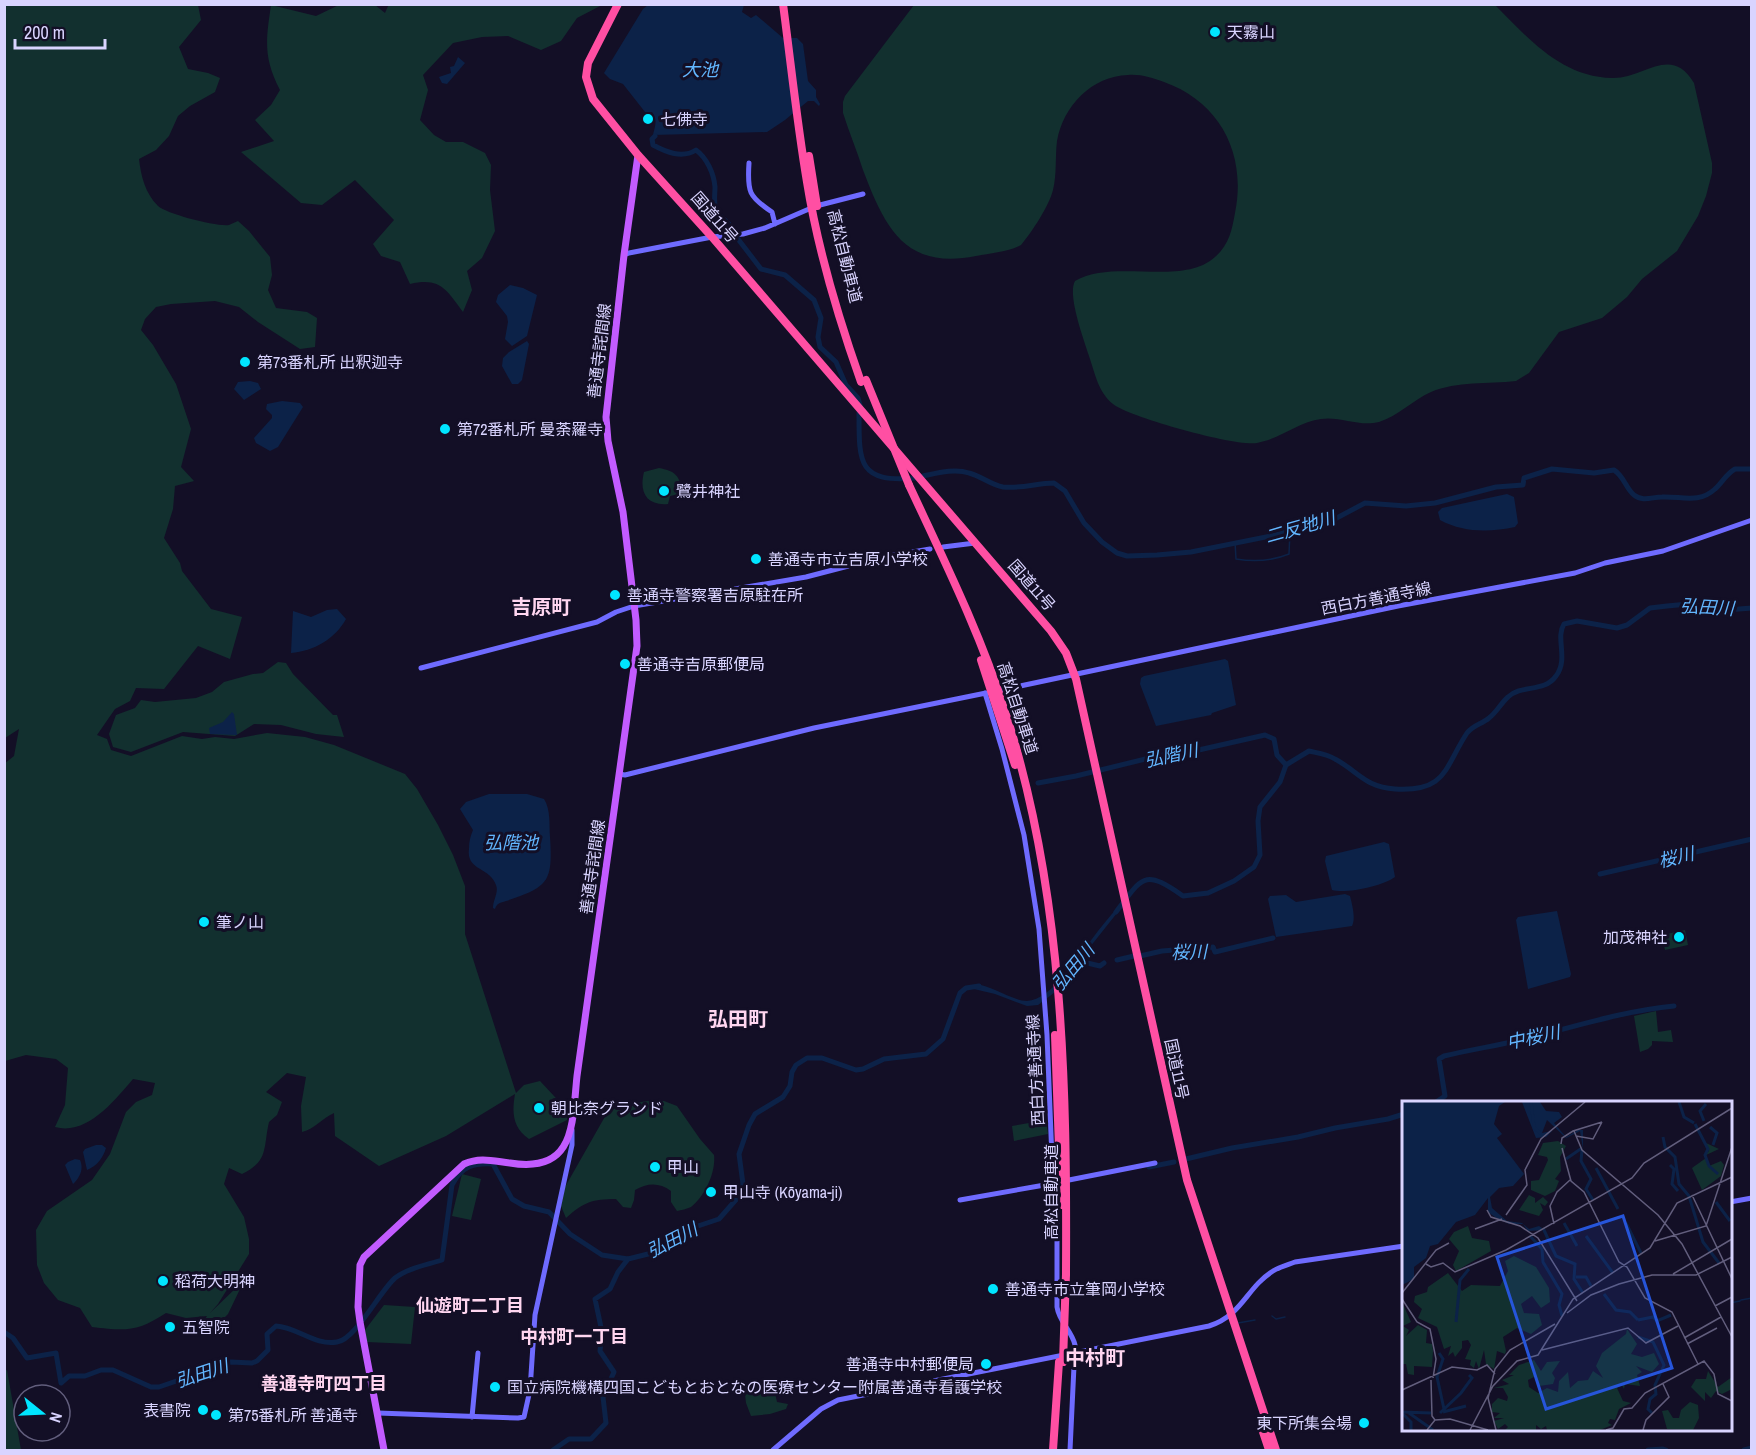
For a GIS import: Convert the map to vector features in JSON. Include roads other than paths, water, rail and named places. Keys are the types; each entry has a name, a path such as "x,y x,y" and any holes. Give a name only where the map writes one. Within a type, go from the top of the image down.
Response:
{"highway":[{"name":"国道11号","path":"618,4 590,57 587,70 587,83 599,107 638,155 712,237 1051,631 1066,653 1075,673 1187,1180 1275,1450"},
{"name":"高松自動車道","path":"783,4 800,117 830,266 863,381 906,485 971,622 1006,713 1041,851 1050,912 1065,1115 1064,1275 1058,1450"},
{"name":"高松自動車道","path":"788,4 789,34"},
{"name":"国道11号","path":"1231,1316 1231,1325 1246,1380 1269,1450"},
{"name":"高松自動車道","path":"1053,1450 1061,1362"}],"main road":[{"name":"善通寺詫間線","path":"561,1150 572,1130 577,1076 637,646 623,512 606,427 624,255 638,155"},
{"path":"749,163 748,183 753,196 759,205 772,212 775,224"},
{"path":"819,205 863,194"},
{"path":"624,255 712,237 743,234 775,224 809,209"},
{"name":"西白方善通寺線","path":"1001,690 1398,606 1575,573 1605,563 1663,551 1752,520"},
{"path":"943,547 975,543"},
{"path":"421,668 597,622 634,606 806,577 884,557 930,549"},
{"name":"西白方善通寺線","path":"619,774 625,775 814,728 987,693 1024,835 1039,929 1057,1210 1058,1312 1074,1340 1076,1353 1070,1450"},
{"path":"378,1413 518,1418 524,1416 530,1390 535,1315 569,1157 572,1130"},
{"path":"384,1450 358,1307 360,1265 364,1257 464,1164 478,1159 522,1165 540,1163 561,1150 569,1157"},
{"path":"1069,1180 1155,1163"},
{"path":"960,1200 1055,1183"},
{"path":"1732,1202 1752,1198"},
{"path":"772,1450 821,1408 838,1400 1209,1326 1231,1316 1264,1278 1280,1268 1295,1262 1402,1246"},
{"path":"472,1417 478,1353"}],"water":[{"name":"大池","path":"648,5 744,5 742,12 751,18 756,15 783,38 797,38 803,44 808,81 816,90 819,106 814,101 808,101 767,132 653,135 655,120 652,112 645,112 623,84 610,79 604,73 643,9"},
{"path":"458,57 465,63 447,84 442,83 439,77 451,73 450,67 454,66"},
{"path":"510,285 537,295 527,336 512,346 505,339 507,316 496,302 498,295"},
{"path":"527,341 529,344 522,380 518,384 512,384 502,366 503,358"},
{"path":"238,382 258,383 261,389 244,400 234,389"},
{"path":"282,401 300,403 303,407 278,447 270,451 256,443 254,438 272,418 266,409 267,404"},
{"path":"1507,494 1514,497 1518,523 1515,527 1477,530 1458,527 1440,520 1438,512 1442,508"},
{"path":"337,609 346,619 330,638 316,647 291,653 293,611 311,617 327,610"},
{"path":"1225,659 1228,661 1236,705 1211,715 1156,726 1140,684 1141,678"},
{"path":"232,712 237,735 210,734 209,728 223,722"},
{"name":"弘階池","path":"489,794 527,794 544,799 548,808 551,852 545,881 531,892 499,903 495,909 493,908 496,885 489,875 471,861 469,846 473,830 460,809 466,802"},
{"path":"1384,842 1389,844 1395,877 1364,888 1346,891 1332,890 1325,861 1326,856"},
{"path":"1345,894 1350,896 1352,903 1354,915 1352,926 1276,937 1268,899 1270,896 1286,895 1296,902"},
{"path":"1118,907 1121,908 1086,952 1081,964 1063,986 1038,1005 1027,1006 974,989 975,984 1021,1000 1036,999 1064,976"},
{"path":"1557,911 1570,977 1528,989 1516,920 1518,917"},
{"path":"96,1145 106,1148 105,1152 97,1164 87,1170 83,1152"},
{"path":"75,1159 80,1160 81,1170 73,1184 65,1165"}],"waterway":[{"name":"二反地川","path":"655,136 652,139 653,145 663,150 674,154 691,153 696,150 703,157 713,177 716,208 735,232"},
{"name":"二反地川","path":"738,239 761,269 785,275 814,300 821,318 818,337 820,347 836,362 846,385 858,398 860,405"},
{"name":"二反地川","path":"859,413 862,457 872,473 896,479 915,478"},
{"name":"二反地川","path":"923,476 958,471 973,474 1003,487 1054,483 1065,491 1084,523 1102,542 1117,553 1127,556 1191,552 1276,535 1331,521 1365,503 1406,506 1435,503 1496,487 1523,485 1524,478 1552,469 1594,473 1614,470 1631,492 1644,499 1696,498 1709,494 1735,469 1752,469"},
{"path":"1235,542 1236,559 1256,561 1276,558 1289,554 1290,531"},
{"name":"弘田川","path":"1116,912 1132,891 1145,880 1159,882 1183,896 1208,893 1234,881 1254,867 1260,855 1258,821 1260,807 1280,782 1286,765 1309,751 1332,757 1369,782 1385,788 1412,789 1435,782 1448,767 1469,730 1492,716 1514,693 1545,685 1556,676 1561,663 1561,636 1564,624 1577,621 1617,628 1627,625 1650,608 1688,604 1726,610 1752,608"},
{"name":"弘階川","path":"1038,783 1170,753 1181,754 1265,735 1274,739 1277,755 1286,765"},
{"name":"桜川","path":"1600,874 1752,839"},
{"name":"桜川","path":"1140,956 1162,951 1213,947 1215,952 1273,938"},
{"name":"桜川","path":"1117,960 1134,956"},
{"name":"桜川","path":"1077,965 1083,962 1100,966 1104,963"},
{"name":"弘田川","path":"4,1332 13,1338 27,1358 56,1353 61,1383 69,1376 85,1376 101,1370 113,1370 151,1387 159,1387 203,1374 211,1367 231,1362 252,1363 257,1361 268,1350 267,1334 276,1326 291,1329 321,1341 337,1342 352,1333 395,1278 412,1269 442,1260 452,1185 464,1170 480,1164 493,1164 512,1199 524,1206 549,1212 570,1234 602,1255 628,1259 656,1252 698,1226 719,1219 741,1194 743,1184 739,1154 749,1125 755,1114 783,1097 790,1086 792,1072 796,1065 807,1058 822,1058 856,1070 884,1059 926,1054 943,1039 960,993 966,988 979,986"},
{"name":"中桜川","path":"1438,1101 1445,1096 1439,1059 1444,1056 1521,1040 1616,1016 1674,1006"},
{"name":"中桜川","path":"1186,1159 1402,1115"},
{"name":"中桜川","path":"1149,1167 1174,1162"},
{"path":"553,1450 569,1439 591,1439 606,1423 603,1397 614,1372 600,1351 602,1332 595,1299 610,1289 618,1272 628,1259"},
{"path":"1741,1300 1752,1298"},
{"path":"1732,1303 1740,1301"},
{"path":"1272,1316 1276,1319 1285,1317"},
{"path":"1238,1323 1255,1320"},
{"path":"1744,1450 1752,1448"},
{"path":"1648,1450 1666,1450"}],"place":[{"name":"天霧山","path":"1215,32"},
{"name":"七佛寺","path":"648,119"},
{"name":"第73番札所 出釈迦寺","path":"245,362"},
{"name":"第72番札所 曼荼羅寺","path":"445,429"},
{"name":"鷺井神社","path":"664,491"},
{"name":"善通寺市立吉原小学校","path":"756,559"},
{"name":"善通寺警察署吉原駐在所","path":"615,595"},
{"name":"善通寺吉原郵便局","path":"625,664"},
{"name":"筆ノ山","path":"204,922"},
{"name":"加茂神社","path":"1679,937"},
{"name":"朝比奈グランド","path":"539,1108"},
{"name":"甲山","path":"655,1167"},
{"name":"甲山寺 (Kōyama-ji)","path":"711,1192"},
{"name":"稻荷大明神","path":"163,1281"},
{"name":"善通寺市立筆岡小学校","path":"993,1289"},
{"name":"五智院","path":"170,1327"},
{"name":"善通寺中村郵便局","path":"986,1364"},
{"name":"国立病院機構四国こどもとおとなの医療センター附属善通寺看護学校","path":"495,1387"},
{"name":"表書院","path":"203,1410"},
{"name":"第75番札所 善通寺","path":"216,1415"},
{"name":"東下所集会場","path":"1364,1423"}],"district":[{"name":"吉原町","path":"541,606"},
{"name":"弘田町","path":"738,1018"},
{"name":"仙遊町二丁目","path":"470,1305"},
{"name":"中村町一丁目","path":"574,1336"},
{"name":"中村町","path":"1095,1357"},
{"name":"善通寺町四丁目","path":"324,1383"}]}
